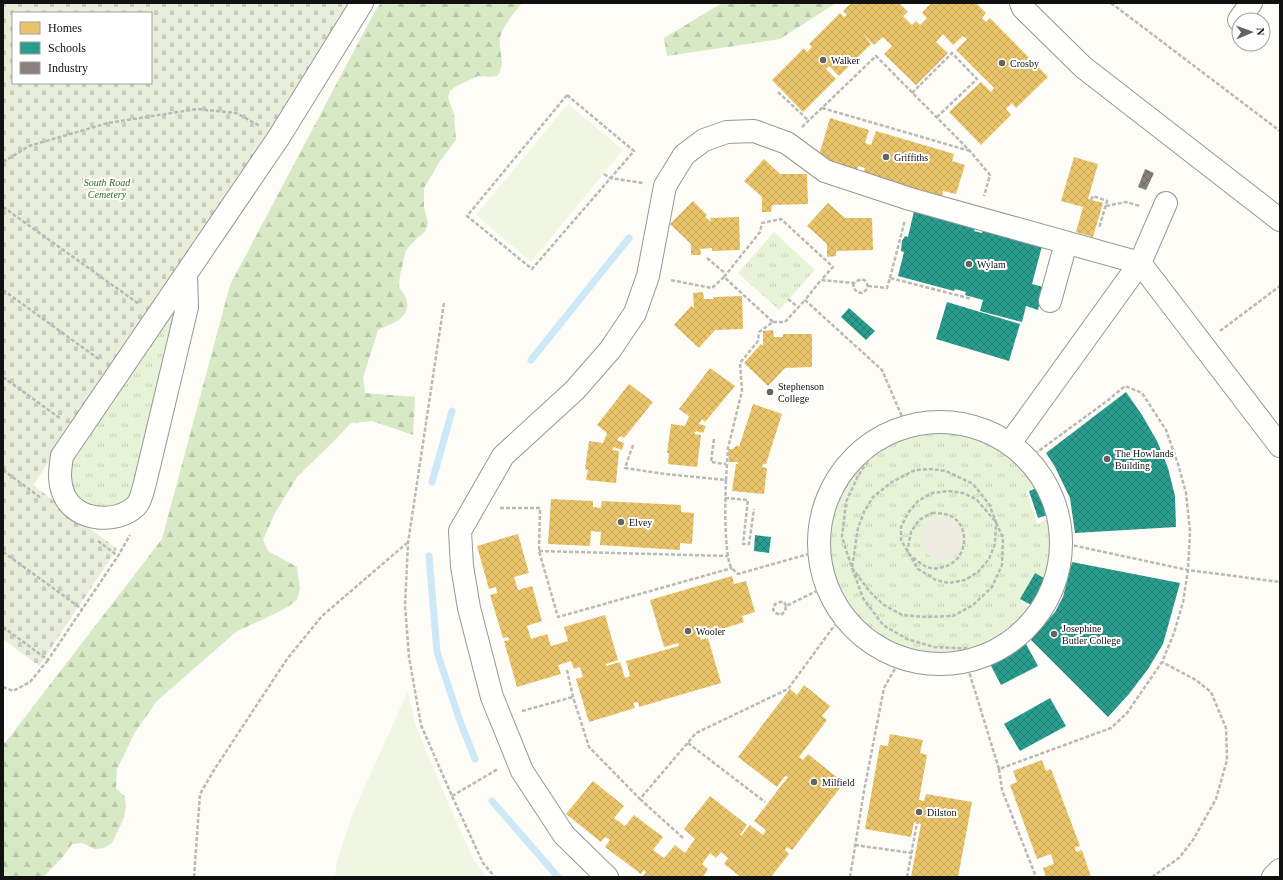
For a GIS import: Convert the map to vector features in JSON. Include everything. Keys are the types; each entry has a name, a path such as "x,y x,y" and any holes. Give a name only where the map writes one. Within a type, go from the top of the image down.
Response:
{"lane":[{"path":"186,274 187,307 145,483 137,505 123,515 108,518 91,517 73,508 64,495 59,478 62,456 119,374 186,274 280,137 362,3"},
{"path":"1021,3 1023,8 1083,67 1279,216"},
{"path":"1245,12 1251,3"},
{"path":"608,877 564,835 522,771 517,760 492,697 469,608 462,566 460,531 503,456 575,390 610,350 635,312 648,276 665,186 684,155 704,140 727,132 754,131 787,143 825,171 910,199 1066,244 1140,263 1280,446"},
{"path":"1010,442 1140,263 1164,208"},
{"path":"1050,301 1066,244"},
{"path":"961,422 1010,442 1029,458 1056,504 1062,544 1058,575 1045,607 1012,642 1000,650 966,662 924,664 901,658 870,643 842,614 827,586 823,573 819,551 825,504 842,471 868,445 904,427 961,422"},
{"path":"1273,877 1280,870"}],"path":[{"path":"1111,3 1280,132"},
{"path":"912,93 952,53 977,79 936,118"},
{"path":"787,143 808,120 876,56 970,151 990,175 978,218"},
{"path":"778,92 808,120"},
{"path":"567,96 634,152 610,178 532,269 467,216 567,96"},
{"path":"822,108 970,151"},
{"path":"3,162 29,146 108,123 197,109 236,113 280,137"},
{"path":"604,174 610,178 665,186"},
{"path":"1091,200 1092,196 1107,202 1093,250"},
{"path":"868,286 886,288 890,278 910,199"},
{"path":"1106,206 1126,202 1164,208"},
{"path":"3,207 157,317"},
{"path":"648,276 712,288 725,276 760,232 762,223 781,219 833,267 785,322 773,322 759,332 758,341 740,363 742,391 728,448 726,464 725,498 728,556 732,568 738,574 819,551"},
{"path":"707,258 773,322"},
{"path":"890,278 972,299"},
{"path":"821,280 854,282 861,279 866,281 868,286"},
{"path":"854,282 854,289 860,293 866,290 868,286"},
{"path":"1202,344 1280,286"},
{"path":"3,290 119,374"},
{"path":"788,299 798,308"},
{"path":"805,300 882,370 904,427 873,453 858,476 846,502 842,537 863,598 883,625 907,639 934,647 1000,650"},
{"path":"444,302 408,542 405,606 409,657 421,725 483,863 495,877"},
{"path":"3,377 79,432"},
{"path":"999,769 1111,728 1127,713 1162,662 1174,633 1181,608 1188,570 1190,531 1186,493 1166,430 1142,393 1125,386 1029,458"},
{"path":"714,439 711,462 726,464"},
{"path":"633,445 626,468 665,474 726,480"},
{"path":"932,469 946,471 973,484 989,504 996,522 1003,538 1002,565 1000,570 992,587 973,605 953,616 925,617 902,615 884,605 870,592 852,568 858,528 864,512 873,496 892,482 915,470 932,469"},
{"path":"948,491 963,492 976,499 996,522 995,544 989,559 978,572 965,580 949,583 936,580 918,569 907,553 901,540 900,528 908,513 918,501 932,493 948,491"},
{"path":"725,498 748,500 743,544 749,544 754,509"},
{"path":"3,687 13,691 30,682 48,660 118,556 139,520 137,505"},
{"path":"473,508 540,508 539,550 558,618 732,568"},
{"path":"932,513 945,514 956,520 963,532 965,545 960,557 950,566 937,569 926,566 907,553 911,532 919,520 932,513"},
{"path":"194,877 200,794 214,770 287,659 322,616 408,542"},
{"path":"1062,544 1188,570 1280,582"},
{"path":"539,550 728,556"},
{"path":"3,552 82,609"},
{"path":"786,606 784,602 780,602 775,604 773,610 781,615 785,611 786,606 827,586"},
{"path":"640,799 696,733 788,689 842,614"},
{"path":"3,627 48,660"},
{"path":"850,877 884,688 901,658"},
{"path":"966,662 999,769 1002,790 1036,877"},
{"path":"1152,877 1179,858 1193,840 1216,799 1227,760 1226,728 1211,692 1196,680 1162,662"},
{"path":"567,670 573,696 589,747 640,799 683,838"},
{"path":"500,718 573,696"},
{"path":"688,743 765,802"},
{"path":"452,796 503,766 517,760"},
{"path":"907,877 917,823"},
{"path":"855,845 912,853"}],"green space":[{"name":"South Road Cemetery","path":"3,3 356,3 33,485 117,549 39,666 3,639"},
{"path":"381,3 522,3 509,19 501,33 500,43 502,62 497,76 478,76 450,91 448,97 454,114 456,140 440,161 424,188 424,207 428,223 425,232 406,250 400,275 399,287 407,302 406,310 399,320 378,330 363,378 365,393 415,397 413,435 372,421 351,423 297,477 275,513 263,540 268,551 297,567 300,589 297,600 286,608 237,631 157,701 135,732 117,769 116,788 125,797 126,807 123,820 112,843 104,848 95,849 82,843 72,844 62,858 43,877 3,877 3,742 5,743 162,539 230,285 375,11"},
{"path":"722,3 836,3 780,39 667,56 664,38"},
{"path":"568,104 623,150 531,262 476,215"},
{"path":"774,232 815,270 779,310 738,273"},
{"path":"172,315 176,316 135,490 127,502 105,509 82,503 71,491 71,458"},
{"path":"952,425 993,439 1016,454 1038,479 1042,485 1026,491 1037,524 1053,516 1055,549 1049,582 1033,573 1021,603 1032,609 992,645 945,653 913,652 891,644 865,625 842,600 829,574 825,547 830,511 856,465 901,432"},
{"path":"408,691 416,727 444,793 474,861 487,877 335,877 337,860 353,813"}],"shaded area":[{"path":"942,518 957,524 963,539 957,554 942,560 927,554 921,539 927,524"}],"building: Homes":[{"path":"851,3 899,3 908,12 903,16 912,25 916,21 920,25 927,18 922,13 931,3 976,3 986,13 982,18 986,22 990,18 1048,77 1016,108 1012,103 1006,109 1011,115 981,145 949,112 981,82 991,92 994,88 956,50 967,39 963,36 953,45 943,34 936,42 948,53 916,85 884,54 892,46 883,37 874,45 863,34 871,44 839,76 829,66 826,69 836,79 803,112 772,80 804,48 807,52 812,47 809,44 840,13 844,17 847,15 843,11"},
{"name":"Griffiths","path":"830,118 869,130 865,143 871,145 876,131 954,154 952,161 965,165 956,194 943,191 942,197 863,174 865,168 858,166 857,171 818,159"},
{"path":"1074,157 1098,164 1088,199 1103,203 1093,237 1076,232 1083,207 1061,201"},
{"path":"764,159 780,174 807,174 808,204 772,205 771,212 762,212 762,197 744,181"},
{"path":"693,201 707,215 705,217 711,222 710,218 739,217 740,250 712,251 712,248 700,249 701,255 691,255 691,244 670,224"},
{"path":"828,203 845,218 872,218 873,250 836,251 836,256 827,257 827,244 807,226"},
{"path":"703,292 704,299 713,299 714,297 742,296 743,329 715,330 699,348 674,325 691,306 694,308 693,293"},
{"path":"773,330 774,337 783,337 783,334 812,334 812,367 785,368 768,386 744,363 761,344 763,346 763,331"},
{"path":"710,368 735,386 705,422 702,419 699,424 706,426 703,433 696,431 694,434 701,435 697,467 668,464 669,453 667,453 671,424 685,426 689,416 679,409"},
{"path":"629,384 653,402 624,438 620,436 617,440 624,443 622,450 614,447 612,450 619,451 616,483 586,480 588,470 585,469 589,441 603,443 607,433 597,425"},
{"path":"753,404 782,414 766,464 763,464 762,467 767,468 764,494 732,491 736,464 738,464 738,462 729,462 728,449 733,449 737,445 739,447"},
{"name":"Elvey","path":"551,499 593,501 593,507 601,508 602,501 681,505 681,512 694,513 692,544 680,543 680,550 600,545 601,532 591,531 590,546 548,544"},
{"name":"Wooler","path":"518,534 529,573 514,577 518,590 532,586 542,621 527,626 531,639 547,634 551,646 568,641 564,627 605,615 618,660 606,664 606,666 620,662 625,678 630,676 626,661 679,646 678,643 664,647 650,600 732,576 734,584 746,581 755,612 742,616 744,622 700,636 701,640 708,638 721,683 639,707 638,702 633,703 635,708 589,722 576,679 583,677 580,667 574,669 571,661 558,665 561,674 517,687 504,641 509,640 508,637 503,638 490,595 497,593 496,587 489,589 477,546"},
{"name":"Milfield","path":"804,685 830,706 822,716 827,720 799,757 803,760 808,754 844,783 792,850 787,847 785,850 789,854 771,877 741,877 724,864 728,858 721,852 716,858 710,853 702,864 708,869 703,877 645,877 643,876 646,872 644,870 641,874 605,847 610,840 605,837 601,842 566,814 593,781 624,806 614,818 625,826 634,815 663,837 653,850 664,858 675,845 685,853 695,839 684,829 710,796 747,825 740,835 741,836 750,825 763,835 766,830 754,821 788,777 785,776 777,787 738,757 790,689 797,695"},
{"name":"Dilston","path":"890,734 923,740 920,753 927,755 919,800 924,801 926,794 972,802 958,877 911,877 921,824 914,822 911,837 865,829 880,745 888,746"},
{"path":"1042,760 1046,771 1051,769 1080,846 1075,847 1076,852 1082,850 1091,877 1046,877 1043,868 1054,864 1051,854 1037,859 1010,785 1017,782 1013,771"}],"building: Schools":[{"name":"Wylam","path":"914,211 975,228 974,231 982,233 983,230 1042,246 1032,284 1043,287 1038,310 1026,306 1022,322 980,311 983,300 965,295 966,292 955,289 954,291 898,276 904,252 901,251 902,241 905,236 908,237"},
{"path":"947,302 1020,324 1009,361 936,339"},
{"path":"849,308 875,331 866,340 841,317"},
{"name":"The Howlands Building","path":"1126,392 1142,415 1157,441 1168,468 1175,496 1176,527 1075,533 1070,498 1054,465 1046,453"},
{"path":"1044,485 1054,513 1038,518 1029,491"},
{"path":"755,535 771,537 769,553 754,551"},
{"path":"1072,562 1180,583 1163,644 1148,669 1129,694 1108,717 1031,640 1055,612 1063,597"},
{"path":"1035,573 1049,581 1035,607 1020,599"},
{"path":"1026,644 1038,666 1001,685 990,664"},
{"path":"1050,698 1066,726 1020,751 1004,724"}],"building: Industry":[{"path":"1145,169 1154,173 1146,190 1138,187"}],"waterway":[{"path":"531,360 629,238"},
{"path":"432,482 452,411"},
{"path":"429,556 437,652 460,721 475,759"},
{"path":"492,801 558,877"}],"place":[{"name":"Walker","path":"823,60"},
{"name":"Crosby","path":"1002,63"},
{"name":"Griffiths","path":"886,157"},
{"name":"Wylam","path":"969,264"},
{"name":"Stephenson College","path":"770,392"},
{"name":"The Howlands Building","path":"1107,459"},
{"name":"Elvey","path":"621,522"},
{"name":"Wooler","path":"688,631"},
{"name":"Josephine Butler College","path":"1054,634"},
{"name":"Milfield","path":"814,782"},
{"name":"Dilston","path":"919,812"}]}
